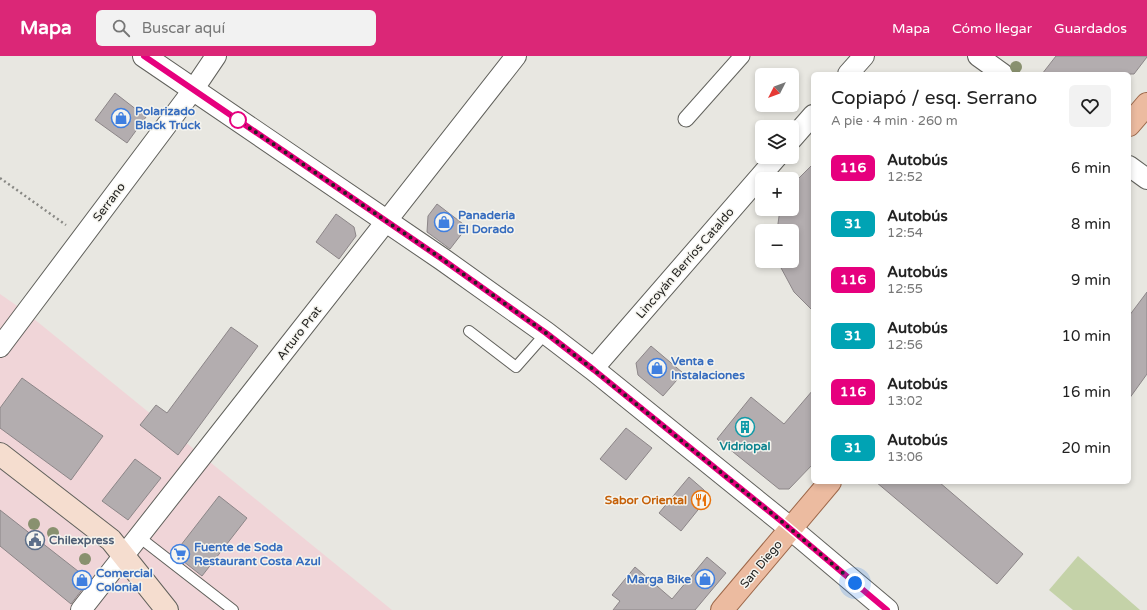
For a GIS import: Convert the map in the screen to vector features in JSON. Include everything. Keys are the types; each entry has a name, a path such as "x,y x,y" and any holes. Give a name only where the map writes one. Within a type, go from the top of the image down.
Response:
{"main road":[{"path":"1131,123 1147,104"},
{"path":"0,454 111,540 123,557 167,610"},
{"name":"San Diego","path":"722,610 828,484"}],"street":[{"path":"144,56 467,276 546,333 791,529 887,610"},
{"name":"Serrano","path":"0,347 193,90 216,56"},
{"name":"Arturo Prat","path":"81,610 516,56"},
{"path":"686,119 742,56"},
{"path":"850,72 864,56"},
{"path":"978,56 1000,72"},
{"path":"799,131 811,117"},
{"name":"Lincoyán Berríos Cataldo","path":"594,370 771,164"},
{"path":"1131,167 1147,179"}],"lane":[{"path":"469,331 516,367 546,333"},
{"path":"139,536 233,610"}],"path":[{"path":"0,178 83,236"}],"shaded area":[{"path":"0,294 23,310 392,610 0,610"}],"green space":[{"path":"1078,556 1140,610 1073,610 1049,590"}],"building":[{"path":"1056,56 1147,56 1134,74 1131,74 1131,72 1044,72"},
{"name":"Polarizado Black Truck","path":"115,93 146,117 127,143 95,120"},
{"path":"811,166 811,309 794,292 781,268 799,268 799,224 778,224 779,216 799,216 799,178"},
{"name":"Panaderia El Dorado","path":"437,204 467,227 450,249 427,232 428,216"},
{"path":"336,214 354,227 356,236 339,259 316,242"},
{"path":"1147,292 1147,374 1131,396 1131,313"},
{"path":"231,327 258,346 178,455 140,425 156,405 167,413"},
{"name":"Venta e Instalaciones","path":"651,346 683,373 663,396 638,375 636,363"},
{"path":"22,378 103,436 71,480 0,428 0,408"},
{"path":"811,392 811,466 789,489 779,489 717,439 751,397 784,424"},
{"path":"626,428 652,448 626,480 600,459"},
{"path":"135,459 161,478 128,520 102,501"},
{"path":"689,477 704,490 706,500 681,531 659,513"},
{"path":"878,484 941,484 1023,554 997,584"},
{"path":"219,496 247,518 202,576 174,554"},
{"path":"0,510 83,575 84,587 71,604 0,546"},
{"path":"707,557 726,573 695,610 613,610 620,601 612,595 635,567 672,599"}],"bus line":[{"name":"116","path":"144,56 442,259 546,333 781,521 887,610"}],"place":[{"name":"Polarizado Black Truck","path":"121,118"},
{"name":"Panaderia El Dorado","path":"444,222"},
{"name":"Venta e Instalaciones","path":"657,368"},
{"name":"Vidriopal","path":"745,427"},
{"name":"Sabor Oriental","path":"701,500"},
{"name":"Chilexpress","path":"35,540"},
{"name":"Fuente de Soda Restaurant Costa Azul","path":"180,554"},
{"name":"Marga Bike","path":"705,579"},
{"name":"Comercial Colonial","path":"82,580"}],"route":[{"path":"238,120 232,116 442,259 546,333 781,521 855,583"}]}
